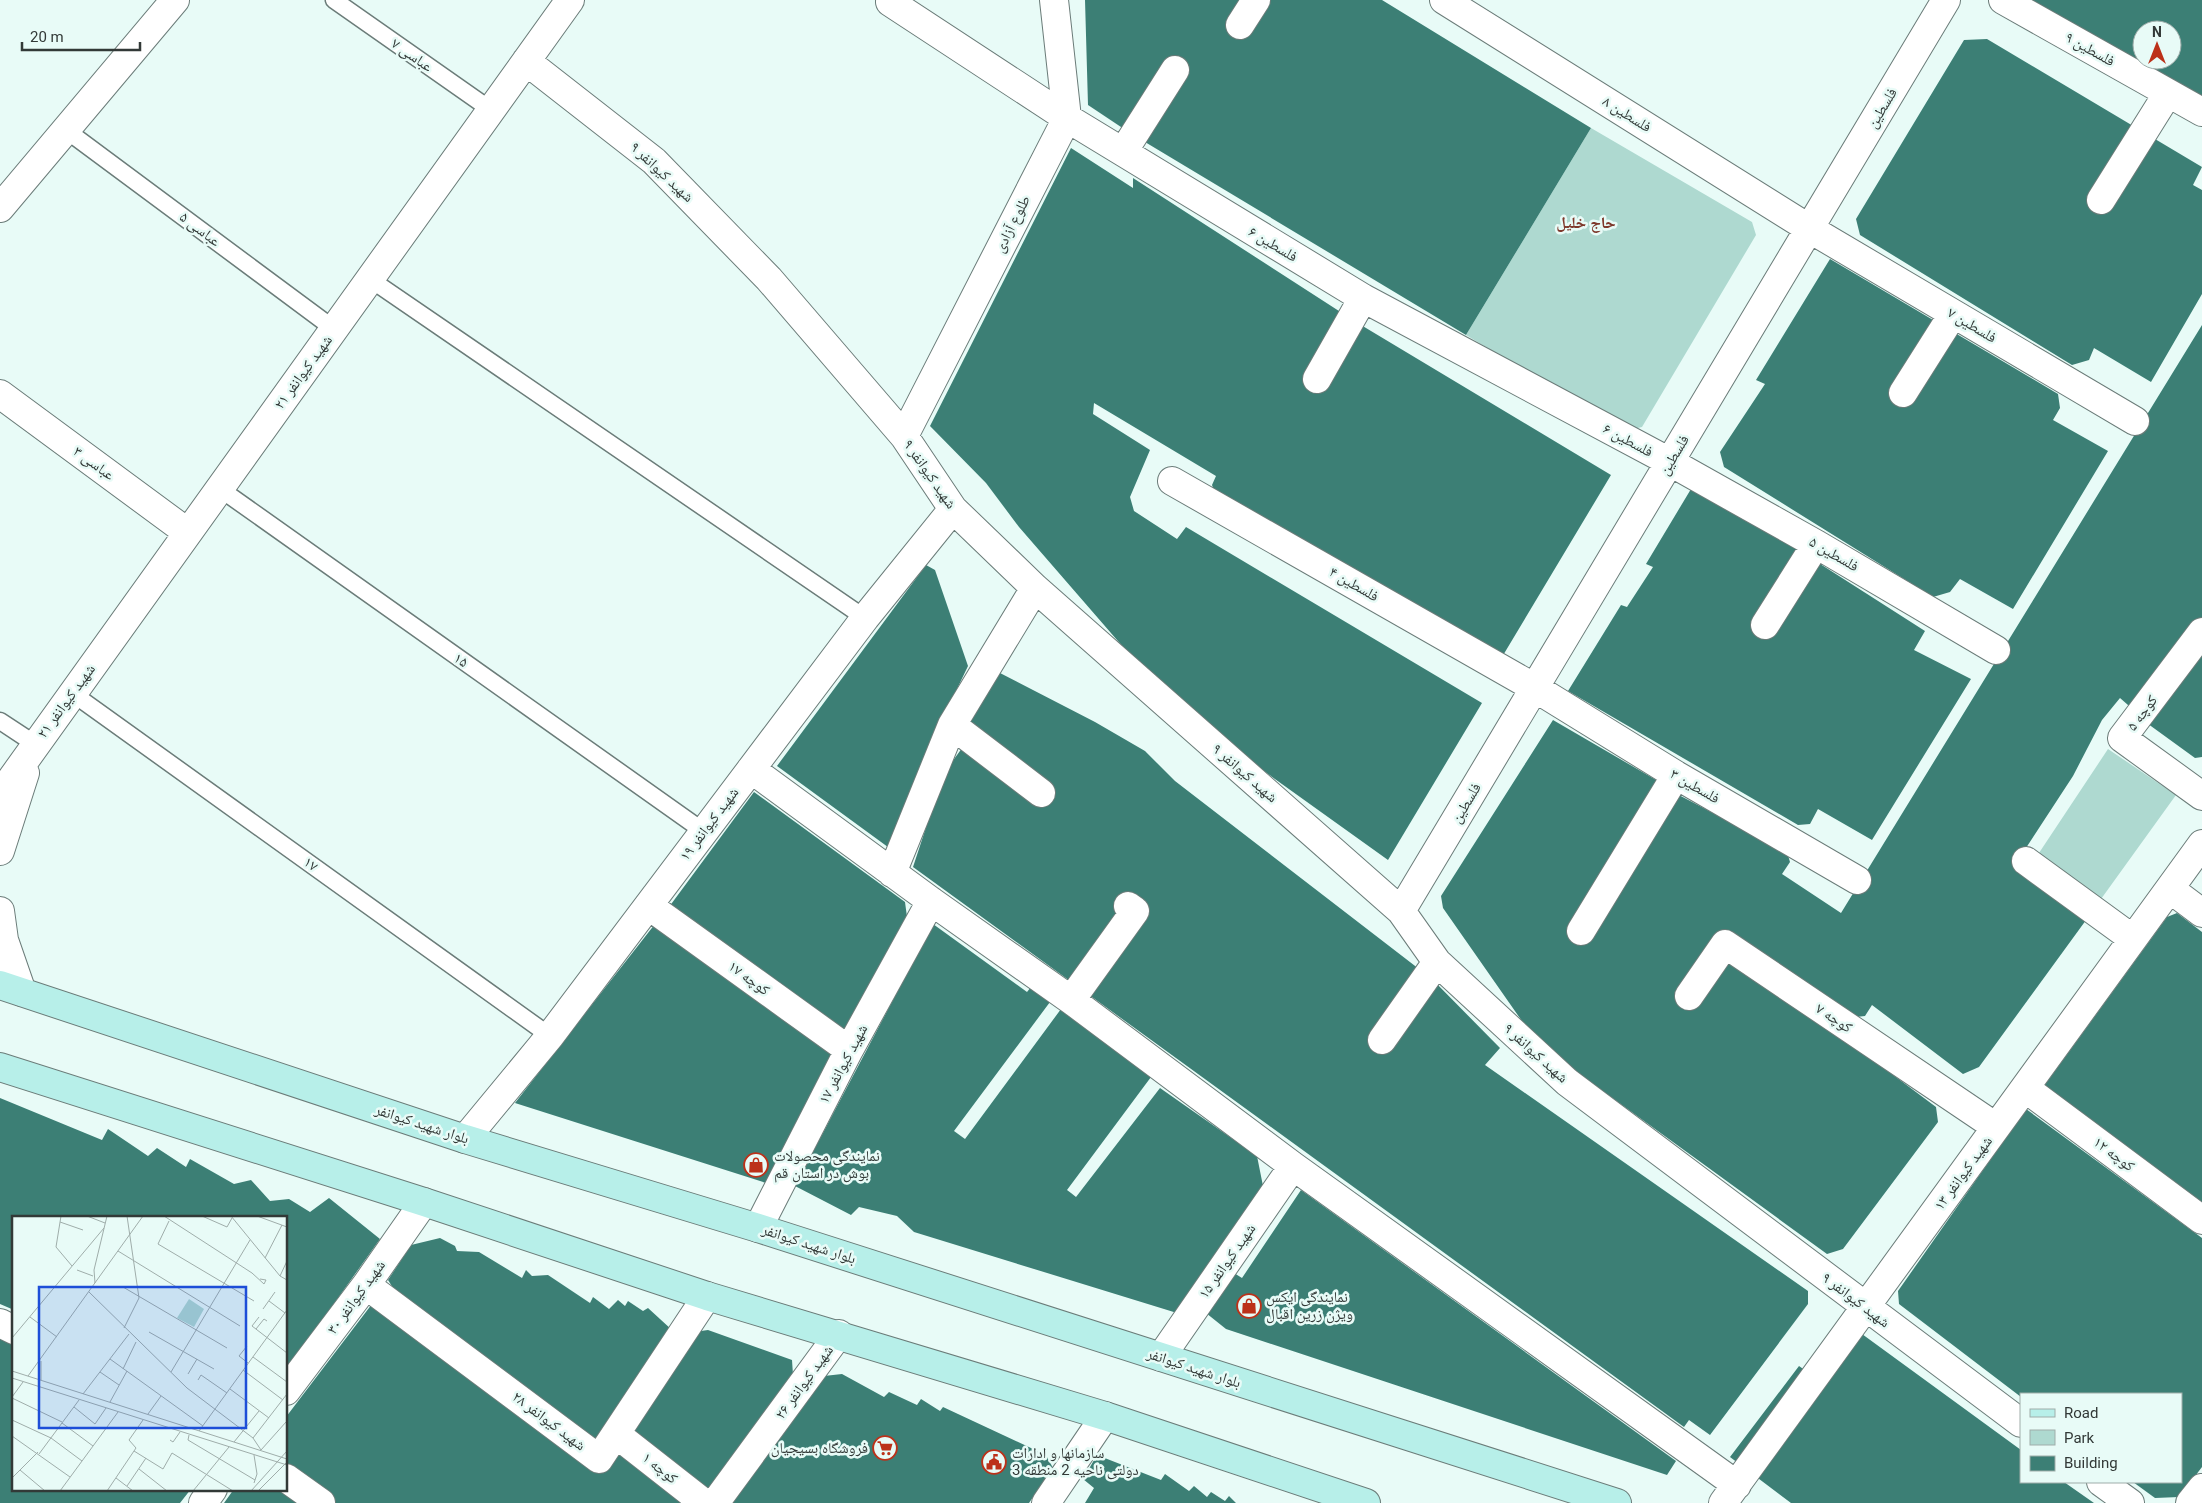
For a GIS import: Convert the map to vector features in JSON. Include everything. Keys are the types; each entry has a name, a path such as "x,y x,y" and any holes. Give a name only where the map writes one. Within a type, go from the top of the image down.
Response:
{"main road":[{"name":"بلوار شهید کیوانفر","path":"11,989 466,1139 758,1228 1617,1503"},
{"path":"0,1067 424,1202 707,1296 839,1334 1105,1416 1366,1503"}],"street":[{"path":"3,200 66,130 175,0"},
{"name":"شهید کیوانفر ۲۱","path":"0,795 570,0"},
{"path":"1054,0 1066,118"},
{"path":"1240,25 1256,0"},
{"name":"فلسطین ۸","path":"1444,0 1810,229"},
{"name":"فلسطین","path":"1401,911 1946,0"},
{"name":"فلسطین ۹","path":"2003,0 2202,112"},
{"name":"فلسطین ۶","path":"890,2 1066,118 1363,298 1670,462"},
{"name":"شهید کیوانفر ۹","path":"526,62 654,161 769,279 904,436 954,510 1035,588 1401,911 1437,962 1567,1082 1865,1308 2020,1421"},
{"path":"1123,152 1175,70"},
{"path":"2101,200 2168,93"},
{"name":"طلوع آزادی","path":"904,436 1066,118"},
{"name":"فلسطین ۷","path":"1810,229 2135,421"},
{"path":"1317,378 1363,298"},
{"path":"1903,393 1953,314"},
{"name":"عباسی ۳","path":"0,394 188,532"},
{"name":"فلسطین ۵","path":"1670,462 1816,544 1996,650"},
{"name":"فلسطین ۴","path":"1172,481 1535,688"},
{"name":"شهید کیوانفر ۱۹","path":"466,1139 550,1036 864,618 954,510"},
{"path":"1765,625 1816,544"},
{"path":"892,872 952,725 1035,588"},
{"name":"کوچه ۵","path":"2202,632 2122,738 2202,796"},
{"name":"فلسطین ۳","path":"1535,688 1676,775 1857,880"},
{"path":"952,725 1041,793"},
{"path":"0,851 35,744"},
{"path":"751,770 1071,1000 1730,1494"},
{"path":"1581,931 1676,775"},
{"name":"شهید کیوانفر ۱۳","path":"1730,1494 2202,844"},
{"path":"2026,862 2132,939"},
{"path":"2170,889 2202,913"},
{"name":"شهید کیوانفر ۱۷","path":"758,1228 849,1050 931,901"},
{"name":"کوچه ۱۷","path":"649,906 849,1050"},
{"path":"1071,1000 1135,911 1128,906"},
{"path":"0,911 11,989"},
{"name":"کوچه ۷","path":"1689,996 1725,944 1996,1127"},
{"path":"1382,1040 1437,962"},
{"name":"کوچه ۱۲","path":"2025,1088 2202,1220"},
{"name":"شهید کیوانفر ۱۵","path":"1161,1357 1293,1166"},
{"name":"شهید کیوانفر ۳۰","path":"288,1388 366,1286 424,1202"},
{"name":"شهید کیوانفر ۲۸","path":"366,1286 599,1459 707,1296"},
{"path":"0,1323 12,1329"},
{"name":"شهید کیوانفر ۲۶","path":"715,1503 839,1334"},
{"path":"1046,1503 1105,1416"},
{"name":"کوچه ۱","path":"616,1434 704,1503"},
{"path":"288,1479 321,1503"},
{"path":"2102,1483 2130,1503"},
{"path":"2190,1503 2202,1488"},
{"path":"203,1503 212,1490"}],"lane":[{"name":"عباسی ۷","path":"334,0 491,110"},
{"name":"عباسی ۵","path":"66,130 334,329"},
{"path":"370,279 864,618"},
{"name":"۱۵","path":"219,488 703,831"},
{"name":"۱۷","path":"72,693 550,1036"},
{"path":"0,721 35,744"}],"green space":[{"path":"1591,128 1752,222 1756,235 1642,427 1625,431 1466,335"},
{"path":"2108,749 2176,795 2096,906 2035,859"}],"building":[{"path":"1085,0 1382,0 1591,128 1466,335 1130,133 1088,105"},
{"path":"1993,0 2202,0 2202,127 2159,102"},
{"path":"1987,39 2202,167 2193,185 2202,190 2202,294 2151,382 2094,348 2089,360 2072,365 1860,235 1856,219 1964,40"},
{"path":"1071,148 1133,188 1133,178 1356,322 1611,475 1499,662 1221,510 1212,485 1216,476 1094,403 1093,414 1150,450 1130,497 1134,511 1177,539 1186,527 1482,703 1388,860 1176,708 1019,527 986,483 930,426"},
{"path":"1830,259 2058,394 2060,408 2053,420 2108,451 2013,609 1960,579 1950,592 1933,597 1724,467 1720,452 1765,384 1756,380"},
{"path":"2202,325 2202,621 2136,712 2120,698 2102,720 2073,776 2024,851 2089,916 1979,1067 1963,1074 1872,1005 1865,1016 1856,1017 1726,957 1849,1042 1936,1107 1938,1122 1843,1249 1827,1254 1538,1044 1443,908 1441,896 1553,720 1663,784 1675,793 1787,852 1790,862 1782,874 1841,913"},
{"path":"1691,489 1803,553 1925,631 1914,650 1971,679 1872,840 1818,809 1810,824 1798,825 1568,691 1621,605 1627,607 1653,567 1646,564"},
{"path":"926,565 935,570 968,666 945,714 892,850 777,766"},
{"path":"2202,646 2202,757 2195,758 2144,721"},
{"path":"1000,673 1095,722 1145,751 1175,781 1432,979 1500,1048 1485,1065 1808,1291 1808,1304 1710,1435 1689,1420 1684,1427 913,867 944,773 965,744 965,730"},
{"path":"754,792 905,902 907,917 844,1035 669,907"},
{"path":"2177,913 2202,932 2202,1202 2044,1086 2167,917"},
{"path":"655,924 833,1055 766,1183 515,1103"},
{"path":"933,924 1027,992 1031,987 1050,1002 954,1131 965,1139 1061,1009 1151,1077 1067,1190 1076,1197 1160,1088 1257,1156 1263,1186 1177,1313 914,1232 897,1216 859,1207 851,1215 795,1186"},
{"path":"0,1098 102,1140 108,1129 148,1156 157,1148 186,1167 190,1159 234,1184 251,1180 270,1201 289,1199 310,1212 329,1198 380,1239 288,1368 288,1216 12,1216 12,1309 0,1304"},
{"path":"2026,1109 2202,1238 2202,1467 2179,1497 2155,1498 2134,1483 2182,1483 2182,1393 2020,1393 2020,1396 1899,1304 1898,1291"},
{"path":"1301,1190 1676,1461 1667,1475 1226,1329 1206,1313 1234,1273 1242,1278"},
{"path":"440,1238 455,1246 457,1251 479,1252 522,1278 526,1270 532,1276 548,1275 590,1303 593,1297 609,1309 618,1300 625,1306 628,1301 643,1311 648,1308 672,1330 598,1444 395,1291 388,1280 411,1245"},
{"path":"372,1304 597,1464 621,1446 696,1503 336,1503 288,1467 288,1414"},
{"path":"1851,1326 2020,1449 2020,1483 2065,1483 2094,1503 1791,1503 1730,1457 1799,1366 1816,1378"},
{"path":"708,1330 792,1360 793,1375 708,1497 626,1433 694,1332"},
{"path":"0,1337 12,1342 12,1490 190,1490 180,1503 0,1503"},
{"path":"842,1374 884,1397 889,1392 917,1405 921,1399 940,1411 943,1407 1046,1455 1053,1468 1029,1503 730,1503 824,1376"},
{"path":"1097,1455 1161,1480 1165,1474 1189,1491 1194,1486 1207,1497 1211,1492 1225,1501 1229,1496 1236,1503 1085,1503 1094,1488 1083,1479"},
{"path":"233,1490 283,1490 300,1503 224,1503"}],"place":[{"name":"نمایندگی محصولات بوش در استان قم","path":"756,1165"},
{"name":"نمایندگی ایکس ویژن زرین اقبال","path":"1249,1306"},
{"name":"فروشگاه بسیجیان","path":"885,1448"},
{"name":"سازمانها و ادارات دولتی ناحیه 2 منطقه 3","path":"994,1462"}],"district":[{"name":"حاج خلیل","path":"1586,222"}]}
